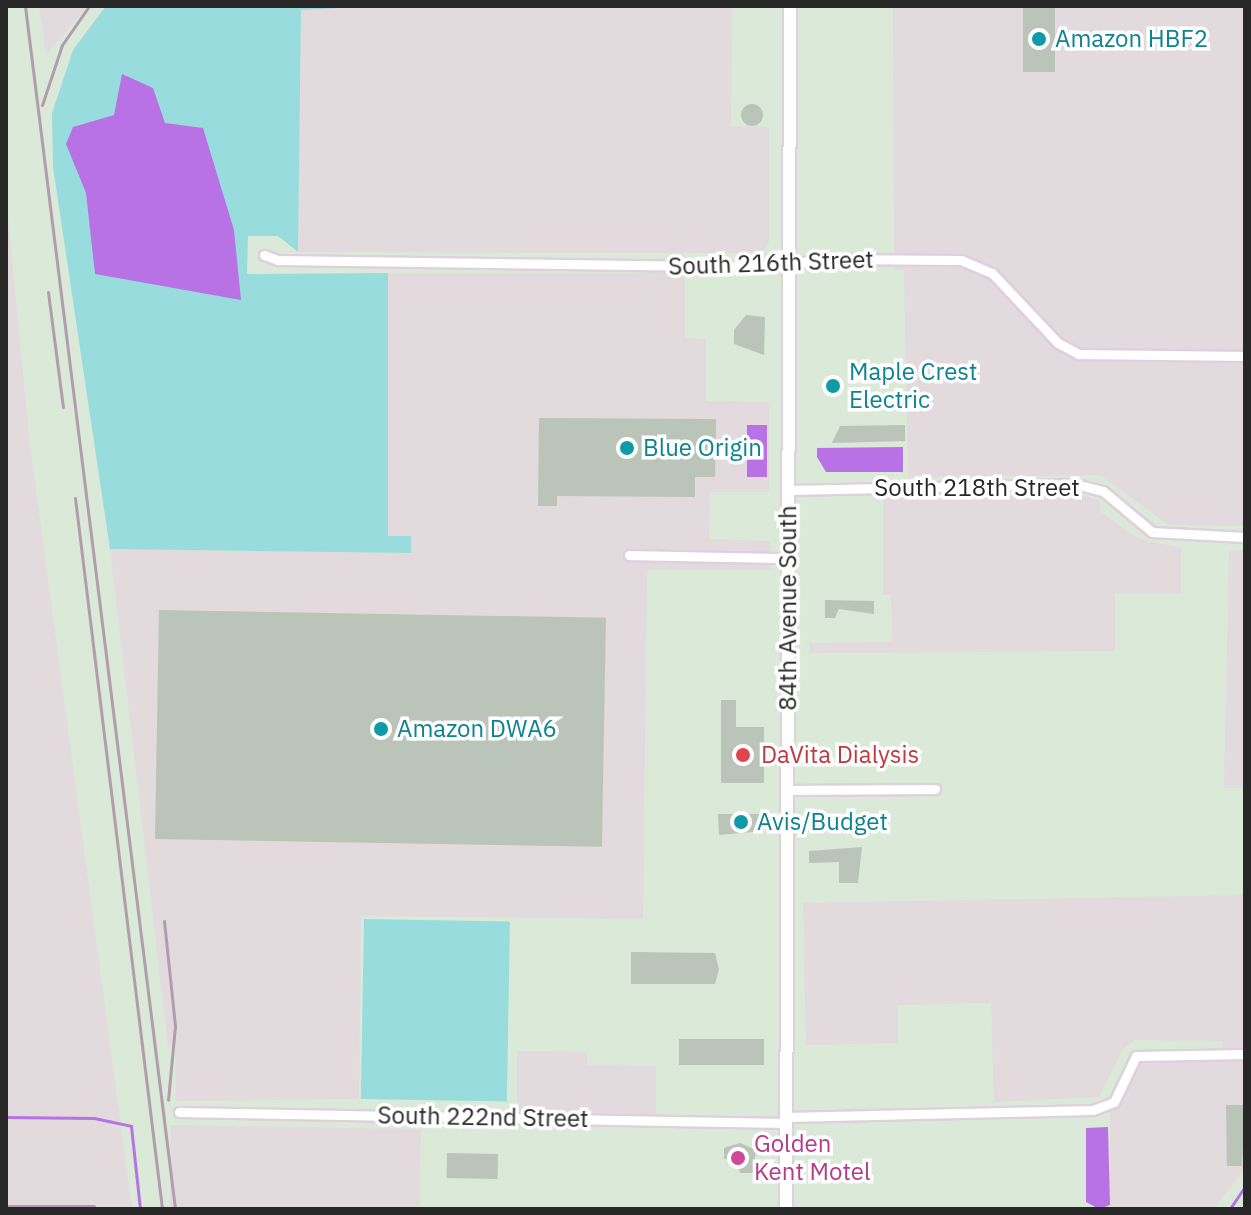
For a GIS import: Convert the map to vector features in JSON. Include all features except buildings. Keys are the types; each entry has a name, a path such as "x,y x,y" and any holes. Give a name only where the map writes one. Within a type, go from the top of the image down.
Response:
{"main road":[{"name":"84th Avenue South","path":"786,1209 790,6"}],"street":[{"name":"South 216th Street","path":"264,255 278,260 789,264 961,260 992,273 1058,343 1079,354 1245,356"},
{"name":"South 218th Street","path":"788,490 1075,484 1103,491 1152,532 1245,537"},
{"path":"629,555 788,558"},
{"path":"787,790 935,789"},
{"name":"South 222nd Street","path":"179,1112 786,1120 1093,1110 1114,1102 1136,1056 1245,1054"}],"shaded area":[{"path":"39,6 87,6 46,55"},
{"path":"106,6 379,6 301,10 298,252 278,236 248,236 247,274 388,273 388,536 411,536 411,553 110,549 53,167 52,113 73,50"},
{"path":"379,6 732,7 731,126 769,127 769,241 763,253 298,252 301,10"},
{"path":"893,6 1245,6 1245,526 1169,525 1100,475 908,477 904,270 894,270"},
{"path":"122,74 153,88 165,123 203,128 234,230 241,300 95,274 86,193 66,144 73,127 114,115"},
{"path":"6,197 30,444 132,1209 6,1209"},
{"path":"388,273 685,273 685,338 706,339 706,401 769,402 769,492 710,492 709,539 770,541 771,570 647,570 643,919 361,916 359,1099 176,1101 175,1048 168,1047 110,549 411,553 388,536"},
{"path":"747,425 767,425 767,477 747,477"},
{"path":"903,447 903,472 826,472 817,457 817,448"},
{"path":"1086,496 1100,501 1101,512 1137,538 1181,548 1181,593 1115,593 1115,651 809,653 809,643 892,642 891,595 883,595 883,497"},
{"path":"1229,551 1245,551 1245,788 1224,788"},
{"path":"1245,895 1245,1169 1213,1209 1110,1209 1110,1112 1127,1089 1134,1064 1223,1060 1222,1041 1135,1040 1123,1049 1099,1097 994,1102 991,1003 898,1005 898,1043 806,1045 803,903"},
{"path":"364,919 510,922 507,1102 361,1099"},
{"path":"517,1051 587,1052 587,1065 656,1066 656,1116 517,1114"},
{"path":"171,1125 421,1129 420,1209 170,1209"},
{"path":"1108,1127 1110,1205 1099,1209 1086,1202 1086,1128"}],"waterway":[{"path":"6,1117 94,1118 131,1126 140,1209"},
{"path":"1231,1207 1245,1186"}],"railway":[{"path":"25,6 175,1209"},
{"path":"42,105 62,45 89,6"},
{"path":"48,292 63,407"},
{"path":"75,498 162,1209"},
{"path":"164,921 175,1026 168,1100"},
{"path":"6,1206 94,1206"}],"place":[{"name":"Amazon HBF2","path":"1039,39"},
{"name":"Maple Crest Electric","path":"833,386"},
{"name":"Blue Origin","path":"627,448"},
{"name":"Amazon DWA6","path":"381,729"},
{"name":"DaVita Dialysis","path":"743,755"},
{"name":"Avis/Budget","path":"741,822"},
{"name":"Golden Kent Motel","path":"738,1158"}]}
